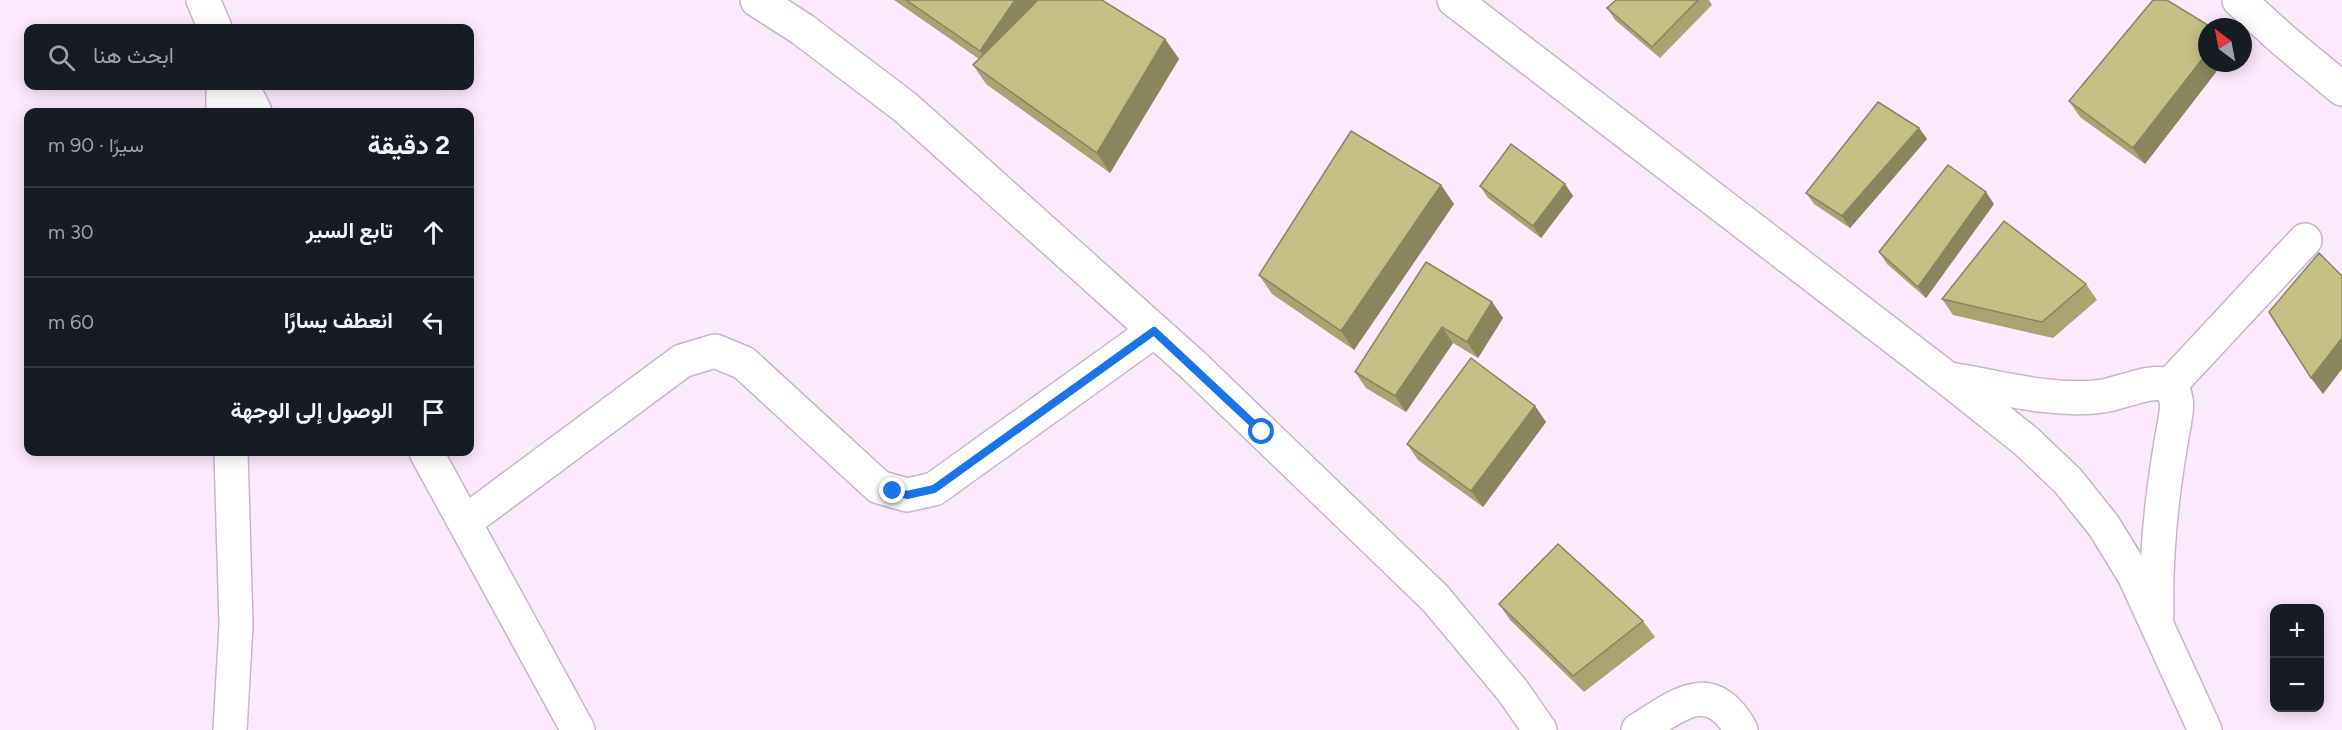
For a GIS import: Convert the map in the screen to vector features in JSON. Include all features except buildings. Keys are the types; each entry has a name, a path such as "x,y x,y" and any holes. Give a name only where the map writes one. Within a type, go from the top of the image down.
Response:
{"street":[{"path":"203,0 213,24"},
{"path":"224,24 227,0"},
{"path":"757,0 802,30 904,107 1154,331 1435,598 1512,690 1539,730"},
{"path":"1454,0 1948,378 2026,441 2068,482 2104,526 2134,576 2205,730"},
{"path":"2239,0 2342,89"},
{"path":"223,90 223,108"},
{"path":"244,90 253,108"},
{"path":"2169,386 2305,240"},
{"path":"465,522 682,361 715,351 744,363 879,487 907,495 934,489 1154,331"},
{"path":"1948,378 2056,397 2079,398 2127,392 2152,382 2161,382 2175,393 2177,402 2157,542 2157,628"},
{"path":"230,730 236,625 231,456"},
{"path":"428,456 578,730"},
{"path":"1638,730 1682,703 1695,698 1713,700 1723,707 1741,730"}],"route":[{"path":"893,491 907,495 934,489 1154,331 1193,365 1262,432"}]}
